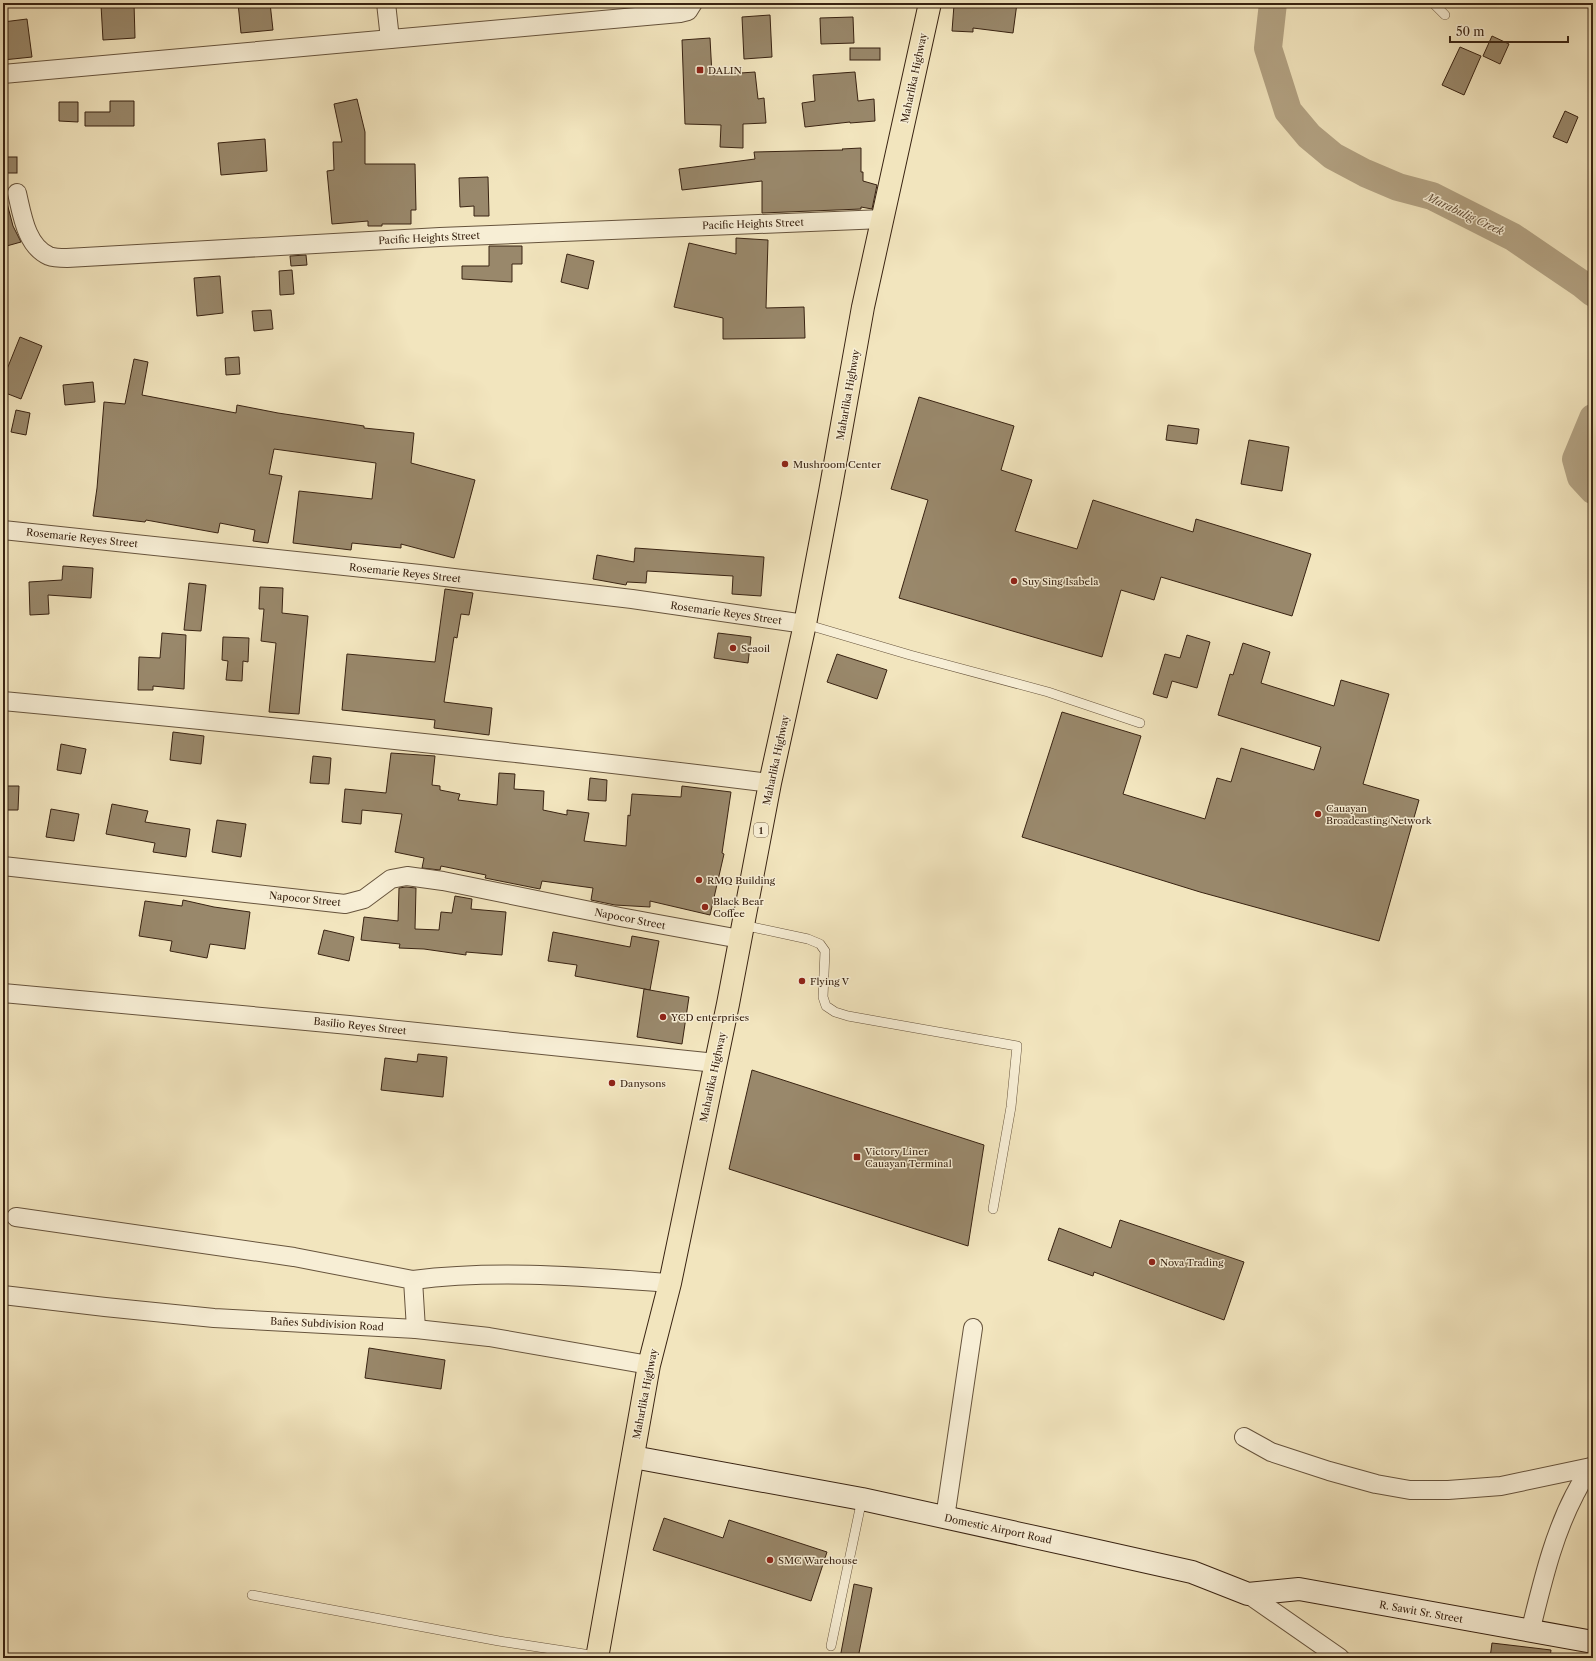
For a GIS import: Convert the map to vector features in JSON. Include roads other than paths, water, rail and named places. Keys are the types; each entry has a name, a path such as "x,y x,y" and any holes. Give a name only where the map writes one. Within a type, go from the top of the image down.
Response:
{"highway":[{"name":"Maharlika Highway","path":"597,1657 650,1365 670,1282 716,1063 770,783 805,624 863,307 930,3"}],"street":[{"path":"386,3 390,39"},
{"path":"3,74 680,13 688,11 693,3"},
{"name":"Pacific Heights Street","path":"16,193 31,239 39,250 50,256 68,258 447,237 883,218"},
{"name":"Rosemarie Reyes Street","path":"3,530 420,574 632,599 805,624"},
{"path":"3,701 414,742 770,783"},
{"name":"Napocor Street","path":"3,866 345,904 364,899 391,879 407,876 443,881 620,917 742,932"},
{"name":"Basilio Reyes Street","path":"3,993 341,1024 716,1063"},
{"path":"16,1217 294,1257 413,1280 448,1276 510,1276 571,1277 670,1282"},
{"path":"413,1280 416,1329"},
{"name":"Bañes Subdivision Road","path":"3,1295 214,1318 416,1329 489,1337 650,1365"},
{"path":"945,1518 973,1328"},
{"path":"1244,1437 1271,1452 1329,1472 1376,1484 1410,1490 1448,1490 1501,1486 1592,1467"},
{"name":"Domestic Airport Road","path":"633,1457 862,1499 1192,1572 1248,1594 1340,1658"},
{"path":"1530,1632 1546,1567 1561,1525 1581,1482 1592,1467"},
{"name":"R. Sawit Sr. Street","path":"1248,1594 1300,1589 1530,1632 1593,1642"}],"lane":[{"path":"1433,3 1445,15"},
{"path":"805,624 910,655 1048,692 1140,723"},
{"path":"742,932 808,939 820,944 825,951 823,998 826,1006 835,1012 848,1016 1017,1046 1011,1107 993,1209"},
{"path":"831,1646 862,1499"},
{"path":"252,1596 499,1641 597,1657"}],"waterway":[{"name":"Marabulig Creek","path":"1273,3 1268,48 1288,111 1309,136 1333,156 1365,173 1398,187 1432,196 1513,237 1593,293"},
{"name":"Marabulig Creek","path":"1593,418 1576,459 1581,477 1593,490"}],"place":[{"name":"DALIN","path":"700,70"},
{"name":"Mushroom Center","path":"785,464"},
{"name":"Suy Sing Isabela","path":"1014,581"},
{"name":"Seaoil","path":"733,648"},
{"name":"Cauayan Broadcasting Network","path":"1318,814"},
{"name":"RMQ Building","path":"699,880"},
{"name":"Black Bear Coffee","path":"705,907"},
{"name":"Flying V","path":"802,981"},
{"name":"YCD enterprises","path":"663,1017"},
{"name":"Danysons","path":"612,1083"},
{"name":"Victory Liner Cauayan Terminal","path":"857,1157"},
{"name":"Nova Trading","path":"1152,1262"},
{"name":"SMC Warehouse","path":"770,1560"}]}
